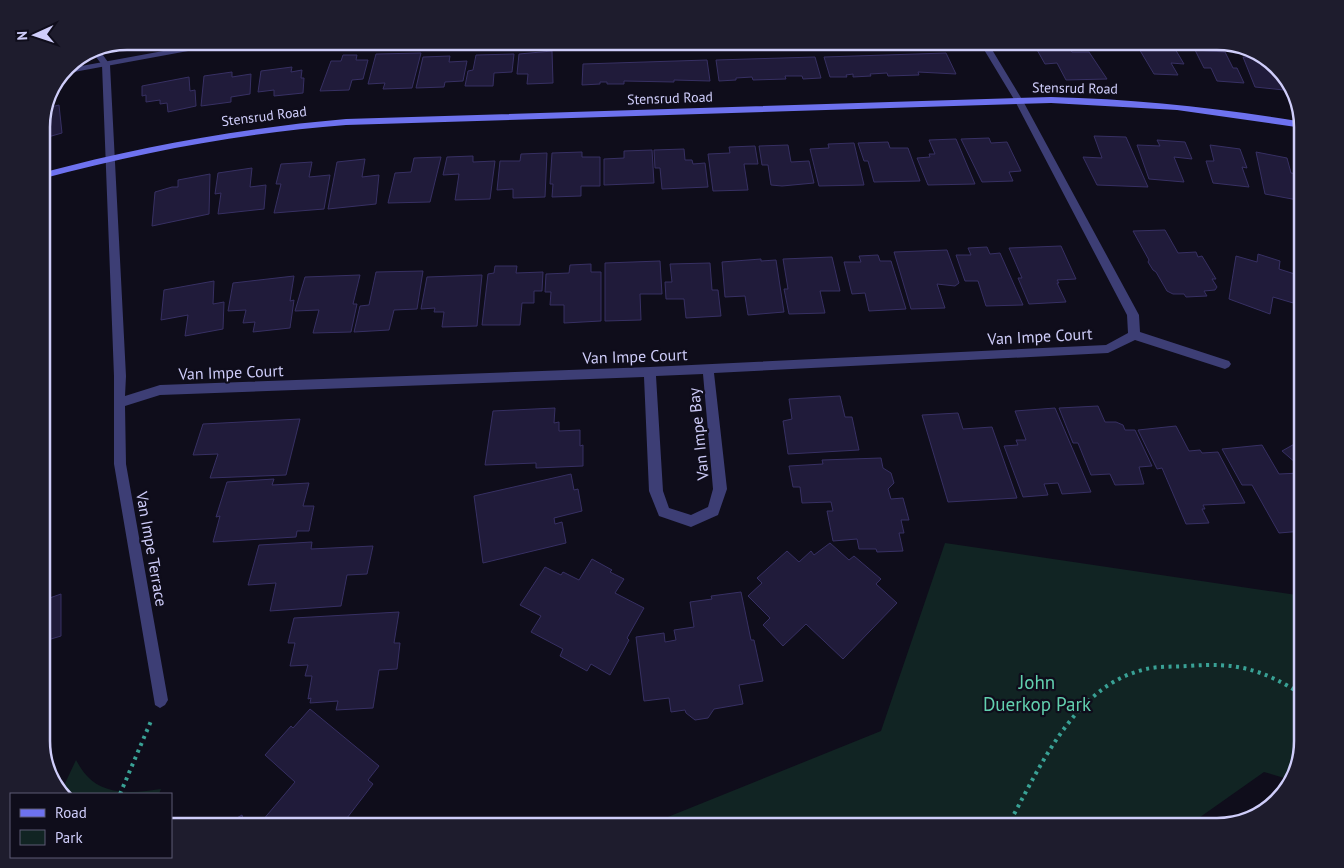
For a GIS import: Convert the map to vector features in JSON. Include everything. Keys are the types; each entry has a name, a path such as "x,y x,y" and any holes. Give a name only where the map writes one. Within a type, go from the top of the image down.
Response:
{"street":[{"path":"74,70 184,50"},
{"path":"988,50 1019,101 1133,315 1134,335 1226,364"},
{"path":"99,55 106,65 120,376 119,403"},
{"name":"Stensrud Road","path":"50,174 109,158 217,136 284,126 346,122 1019,101 1088,101 1170,106 1226,112 1294,123"},
{"name":"Van Impe Court","path":"119,403 160,390 650,372 1108,349 1134,335"},
{"name":"Van Impe Bay","path":"650,372 656,491 664,512 691,522 712,511 720,489 708,369"},
{"name":"Van Impe Terrace","path":"119,403 120,464 160,700"}],"path":[{"path":"1012,818 1053,744 1088,700 1113,682 1146,669 1212,664 1253,669 1294,690"},
{"path":"120,793 160,700"}],"green space":[{"name":"John Duerkop Park","path":"945,543 1294,595 1294,741 1290,766 1284,778 1264,772 1199,818 665,818 881,731"},
{"path":"76,760 87,776 103,787 131,792 161,789 159,793 70,793 64,785"}],"building":[{"path":"1037,50 1089,52 1107,79 1066,80 1057,63 1045,64"},
{"path":"1140,50 1176,50 1184,64 1171,63 1178,75 1154,74"},
{"path":"1195,50 1225,52 1233,68 1237,68 1244,83 1217,81 1211,68 1204,68"},
{"path":"552,51 553,83 527,84 528,74 517,74 519,54"},
{"path":"421,53 412,88 383,89 385,83 368,84 376,54"},
{"path":"946,53 956,74 918,72 919,75 888,76 887,73 870,74 871,76 853,77 853,74 846,75 847,77 830,77 824,57"},
{"path":"514,54 512,72 494,73 493,86 465,86 468,71 473,70 476,55"},
{"path":"343,55 357,55 356,60 368,60 363,79 352,80 349,90 320,91 331,61 341,61"},
{"path":"450,56 449,62 467,61 463,81 445,82 444,87 416,88 423,57"},
{"path":"815,57 821,78 803,79 802,76 785,76 786,79 753,80 752,77 719,81 716,60"},
{"path":"1243,57 1251,58 1272,72 1284,90 1255,87"},
{"path":"707,60 710,81 624,81 624,84 600,82 600,84 582,85 583,64"},
{"path":"292,67 291,72 302,70 301,78 304,78 303,93 274,96 274,90 258,92 261,71"},
{"path":"232,72 232,77 251,74 250,94 231,97 231,102 201,106 204,76"},
{"path":"189,77 190,91 195,90 196,106 168,112 167,103 160,104 160,100 146,102 146,95 142,96 142,86"},
{"path":"59,105 62,133 50,136 50,122 53,106"},
{"path":"1094,136 1126,137 1148,187 1097,185 1083,157 1102,158"},
{"path":"989,138 991,143 1007,142 1021,171 1009,172 1013,181 982,182 961,139"},
{"path":"956,139 975,184 928,185 917,158 930,157 929,154 935,154 929,140"},
{"path":"1157,140 1185,142 1192,159 1174,157 1184,182 1149,179 1137,145 1160,146"},
{"path":"888,142 890,148 908,148 920,181 874,182 868,161 864,161 858,143"},
{"path":"854,143 864,185 819,186 810,149 829,148 828,144"},
{"path":"788,145 791,162 809,161 814,183 782,186 771,185 768,165 762,165 759,146"},
{"path":"1210,145 1240,149 1247,168 1242,167 1249,187 1213,183 1206,161 1214,161"},
{"path":"755,146 758,164 744,164 748,190 713,191 708,154 730,153 729,147"},
{"path":"684,149 685,160 692,160 693,164 705,163 708,187 662,189 660,168 655,168 654,150"},
{"path":"652,150 654,183 604,185 604,159 624,158 624,151"},
{"path":"582,152 582,157 600,157 600,186 581,186 581,196 552,197 553,184 550,184 552,153"},
{"path":"1256,152 1287,158 1291,173 1294,174 1294,199 1265,194"},
{"path":"547,153 545,197 513,198 513,189 497,190 500,161 520,161 521,154"},
{"path":"473,156 473,162 495,161 490,199 455,200 459,174 443,175 447,157"},
{"path":"441,157 430,202 388,203 395,173 411,172 414,158"},
{"path":"365,159 362,177 379,175 376,204 328,209 337,162"},
{"path":"312,162 309,177 330,175 324,209 274,213 281,184 276,184 281,164"},
{"path":"252,168 250,187 266,185 264,209 218,214 221,193 215,194 218,173"},
{"path":"210,174 209,214 152,226 155,192 178,187 178,180"},
{"path":"1165,230 1178,253 1196,252 1198,257 1202,256 1216,279 1212,279 1217,287 1215,290 1204,291 1207,296 1186,297 1184,294 1173,294 1167,291 1148,262 1149,260 1133,231"},
{"path":"1061,246 1076,279 1057,280 1066,302 1029,304 1018,278 1022,278 1009,248"},
{"path":"987,247 990,254 1000,253 1023,305 986,306 978,281 965,281 956,255 971,255 968,248"},
{"path":"947,250 959,283 955,286 937,284 945,308 911,309 894,252"},
{"path":"1258,254 1280,261 1279,269 1294,274 1294,303 1273,297 1270,314 1229,299 1236,256 1257,262"},
{"path":"878,255 880,261 891,261 906,309 869,311 865,293 852,294 844,262 861,262 859,256"},
{"path":"832,257 840,291 820,291 825,313 789,314 784,289 788,289 783,259"},
{"path":"761,259 761,261 776,260 784,312 748,315 745,296 725,297 722,262"},
{"path":"660,261 662,294 640,294 641,320 605,321 605,263"},
{"path":"710,263 712,290 718,290 721,316 686,318 684,299 666,299 665,282 672,282 670,264"},
{"path":"591,264 591,272 601,272 601,321 564,323 564,305 550,305 551,292 545,292 546,274 569,273 570,265"},
{"path":"495,266 517,266 516,273 543,272 542,291 534,291 534,303 522,303 520,325 482,325 488,274 494,273"},
{"path":"423,271 417,309 394,310 389,330 354,332 360,306 369,305 376,272"},
{"path":"360,275 353,304 357,304 351,332 313,333 319,310 295,311 305,277"},
{"path":"482,275 477,326 442,327 444,312 434,312 435,308 421,309 427,277"},
{"path":"294,276 290,301 294,300 290,328 253,332 255,322 243,323 246,310 228,311 233,283"},
{"path":"214,281 213,304 224,302 223,329 185,336 188,315 161,320 164,290"},
{"path":"840,396 845,417 852,417 859,450 788,454 783,421 792,419 789,399"},
{"path":"1098,406 1105,422 1116,422 1123,425 1125,430 1135,430 1152,466 1139,467 1144,484 1115,485 1110,474 1091,475 1078,443 1073,443 1059,408"},
{"path":"555,408 554,423 559,422 559,431 580,430 580,446 583,445 583,466 536,468 536,463 485,465 493,411"},
{"path":"1055,408 1091,492 1062,494 1058,483 1044,484 1048,495 1023,497 1004,446 1018,445 1016,440 1026,440 1015,411"},
{"path":"958,413 963,429 992,427 1017,498 948,502 922,415"},
{"path":"300,419 286,475 210,478 218,454 193,455 203,424"},
{"path":"1176,426 1189,451 1200,450 1202,453 1218,452 1245,503 1203,505 1205,509 1202,509 1209,523 1186,524 1162,468 1157,469 1138,430"},
{"path":"1294,444 1294,461 1282,451"},
{"path":"1262,445 1279,474 1294,473 1294,532 1279,533 1252,485 1242,485 1222,449"},
{"path":"881,458 883,468 891,473 894,483 888,489 891,499 903,498 909,520 901,520 904,533 899,533 903,551 877,552 876,549 859,549 857,539 833,541 827,511 833,511 831,502 802,503 800,487 793,487 789,466 823,464 822,460"},
{"path":"571,474 574,490 578,489 582,511 554,518 555,524 562,522 566,543 483,563 474,496"},
{"path":"274,479 272,485 309,483 303,506 314,506 309,531 297,531 296,537 213,542 220,516 216,517 227,482"},
{"path":"312,542 311,549 373,546 367,574 347,575 341,606 270,611 276,583 248,585 259,545"},
{"path":"830,543 849,560 854,556 881,579 876,584 897,603 843,659 806,624 783,646 763,625 770,618 748,596 762,583 757,578 787,551 799,562 811,551 814,555"},
{"path":"592,559 624,579 615,593 644,608 627,638 629,640 610,675 591,664 587,671 560,656 563,649 531,632 541,616 520,605 545,567 561,575 563,572 579,580"},
{"path":"741,592 751,640 754,640 763,681 739,685 743,704 714,709 708,718 695,720 685,710 671,712 669,698 644,701 636,637 664,633 665,642 676,640 674,630 694,627 690,602 712,599 711,596"},
{"path":"61,594 61,636 50,639 50,598"},
{"path":"399,612 394,643 400,643 397,669 379,670 373,708 336,710 338,701 310,703 311,698 308,699 312,676 305,676 308,665 290,666 295,643 288,643 294,618"},
{"path":"310,709 379,766 368,780 373,784 347,818 265,818 295,782 265,755 291,726 293,728"}]}
